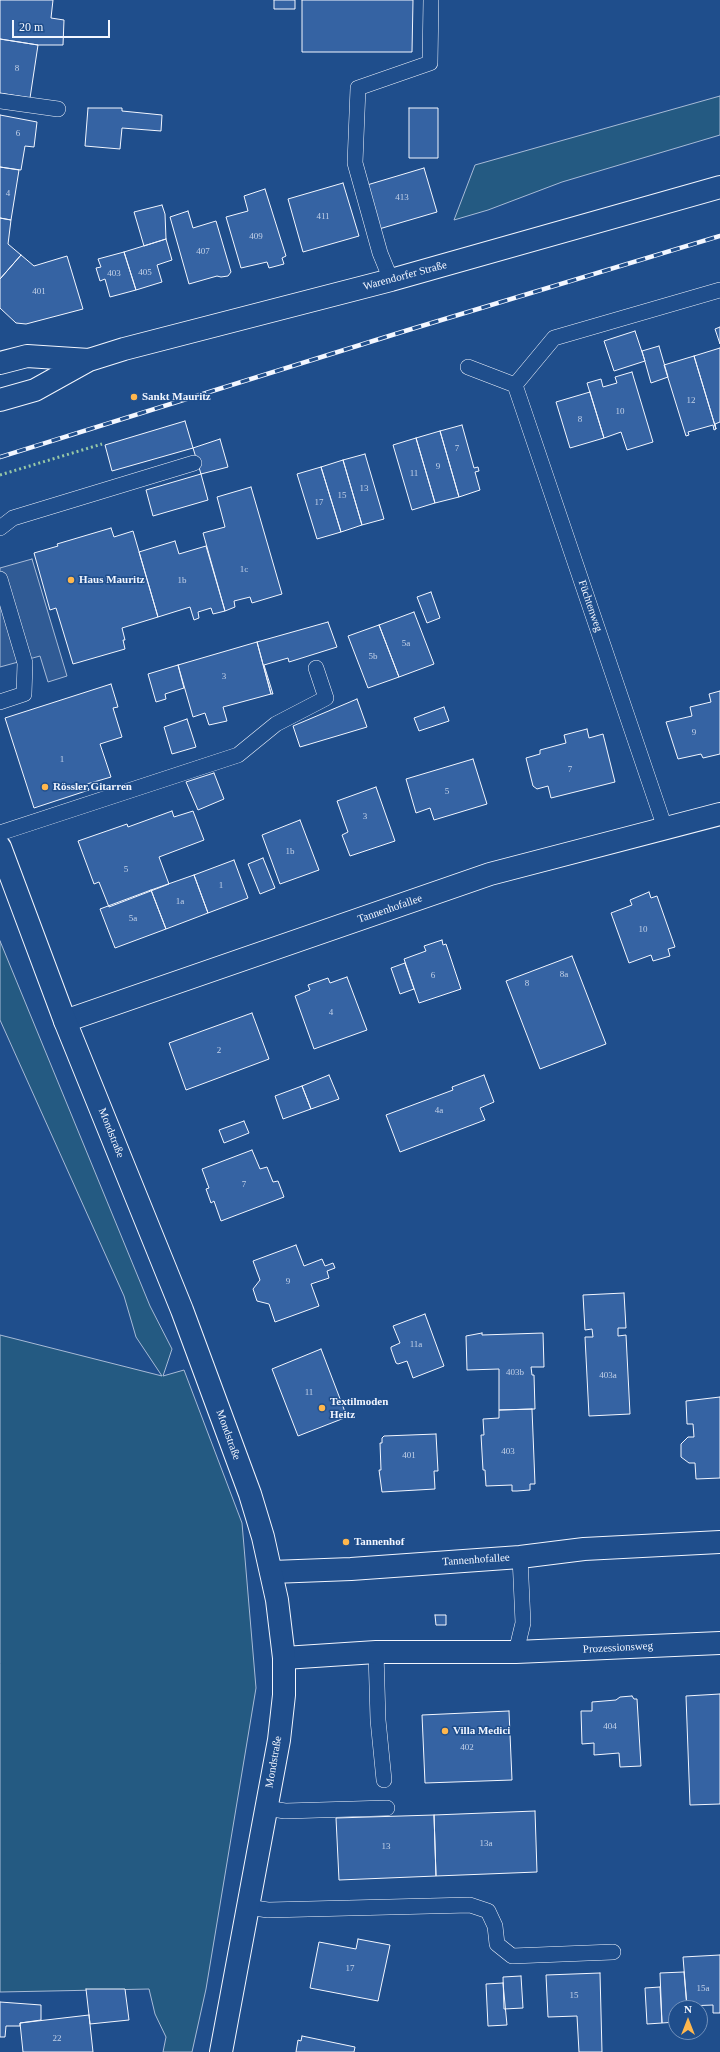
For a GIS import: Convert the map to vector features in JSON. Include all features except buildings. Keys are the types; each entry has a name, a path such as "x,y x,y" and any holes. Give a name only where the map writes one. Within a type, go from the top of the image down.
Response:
{"street":[{"name":"Warendorfer Straße","path":"0,400 35,390 89,360 124,349 392,280 720,187"},
{"name":"Warendorfer Straße","path":"0,363 27,356 89,360"},
{"name":"Tannenhofallee","path":"65,1021 490,874 720,814"},
{"name":"Mondstraße","path":"0,846 65,1021 182,1310 250,1494 272,1572 284,1658 283,1702 266,1808 220,2052"},
{"path":"520,1557 584,1549 720,1542"},
{"name":"Tannenhofallee","path":"272,1572 351,1570 520,1557"},
{"name":"Prozessionsweg","path":"516,1652 720,1643"},
{"path":"284,1658 376,1652 516,1652"}],"lane":[{"path":"392,280 380,253 355,163 358,88 430,63 431,0"},
{"path":"0,101 58,109"},
{"path":"468,367 515,385 554,338 720,290"},
{"name":"Füchtenweg","path":"515,385 665,828"},
{"path":"0,528 13,518 194,463"},
{"path":"0,579 25,663 24,694 0,702"},
{"path":"0,833 238,755 276,724 326,698 316,668"},
{"name":"Tannenhofallee","path":"516,1652 523,1623 520,1557"},
{"path":"376,1652 378,1720 384,1780"},
{"path":"266,1808 285,1811 387,1808"},
{"path":"248,1907 268,1910 470,1905 488,1911 495,1926 497,1944 512,1956 613,1952"}],"shaded area":[{"path":"720,96 720,135 562,182 488,210 454,220 475,165"},
{"path":"32,559 67,676 48,682 40,656 0,667 0,568"},
{"path":"0,941 150,1306 172,1349 163,1376 184,1370 242,1523 256,1688 206,1989 192,2052 163,2052 166,2037 155,2014 149,1989 0,1992 0,1335 162,1376 136,1337 124,1296 0,1020"}],"railway":[{"path":"0,457 405,331 720,236"}],"hedge":[{"path":"0,475 102,444"}],"place":[{"name":"Sankt Mauritz","path":"134,397"},
{"name":"Haus Mauritz","path":"71,580"},
{"name":"Rössler Gitarren","path":"45,787"},
{"name":"Textilmoden Heitz","path":"322,1408"},
{"name":"Tannenhof","path":"346,1542"},
{"name":"Villa Medici","path":"445,1731"}]}
